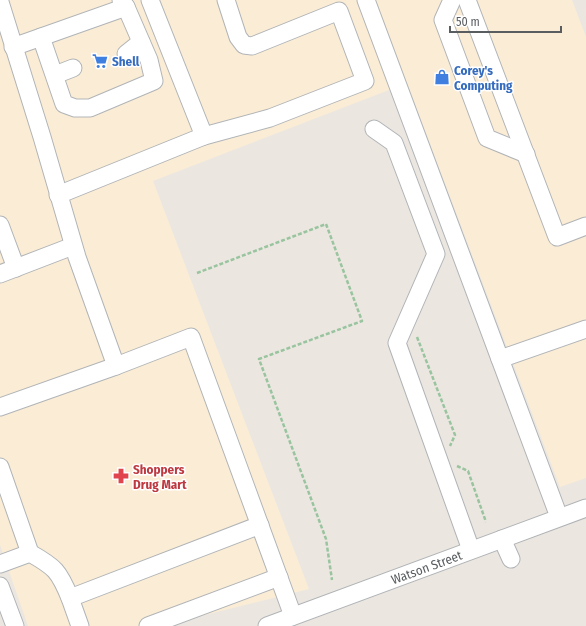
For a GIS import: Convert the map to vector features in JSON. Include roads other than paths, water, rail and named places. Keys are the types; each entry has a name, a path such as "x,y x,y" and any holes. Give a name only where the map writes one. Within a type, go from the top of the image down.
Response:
{"street":[{"path":"150,0 204,136"},
{"path":"58,195 204,136 270,118 365,81 337,6 252,46 244,45 238,37 226,0"},
{"path":"366,0 559,517"},
{"path":"452,0 443,20 487,138 526,154"},
{"path":"467,0 557,237 586,226"},
{"path":"0,2 4,31 13,47 42,137 73,246 116,366"},
{"path":"13,47 124,4 149,60 154,81 90,108 75,108 64,104 41,37"},
{"path":"126,54 141,42"},
{"path":"55,75 73,68"},
{"path":"374,129 394,143 436,254 397,342 471,550"},
{"path":"0,225 16,268"},
{"path":"0,274 73,246"},
{"path":"500,359 586,329"},
{"path":"0,407 116,366 191,337 293,616"},
{"path":"0,467 30,553 49,563 60,574 80,626"},
{"name":"Watson Street","path":"267,626 586,508"},
{"path":"70,598 260,525"},
{"path":"502,539 511,559"},
{"path":"0,564 30,553"},
{"path":"148,626 279,577"},
{"path":"0,586 15,626"}],"place":[{"name":"Shell","path":"100,61"},
{"name":"Corey's Computing","path":"442,77"},
{"name":"Shoppers Drug Mart","path":"121,476"}]}
